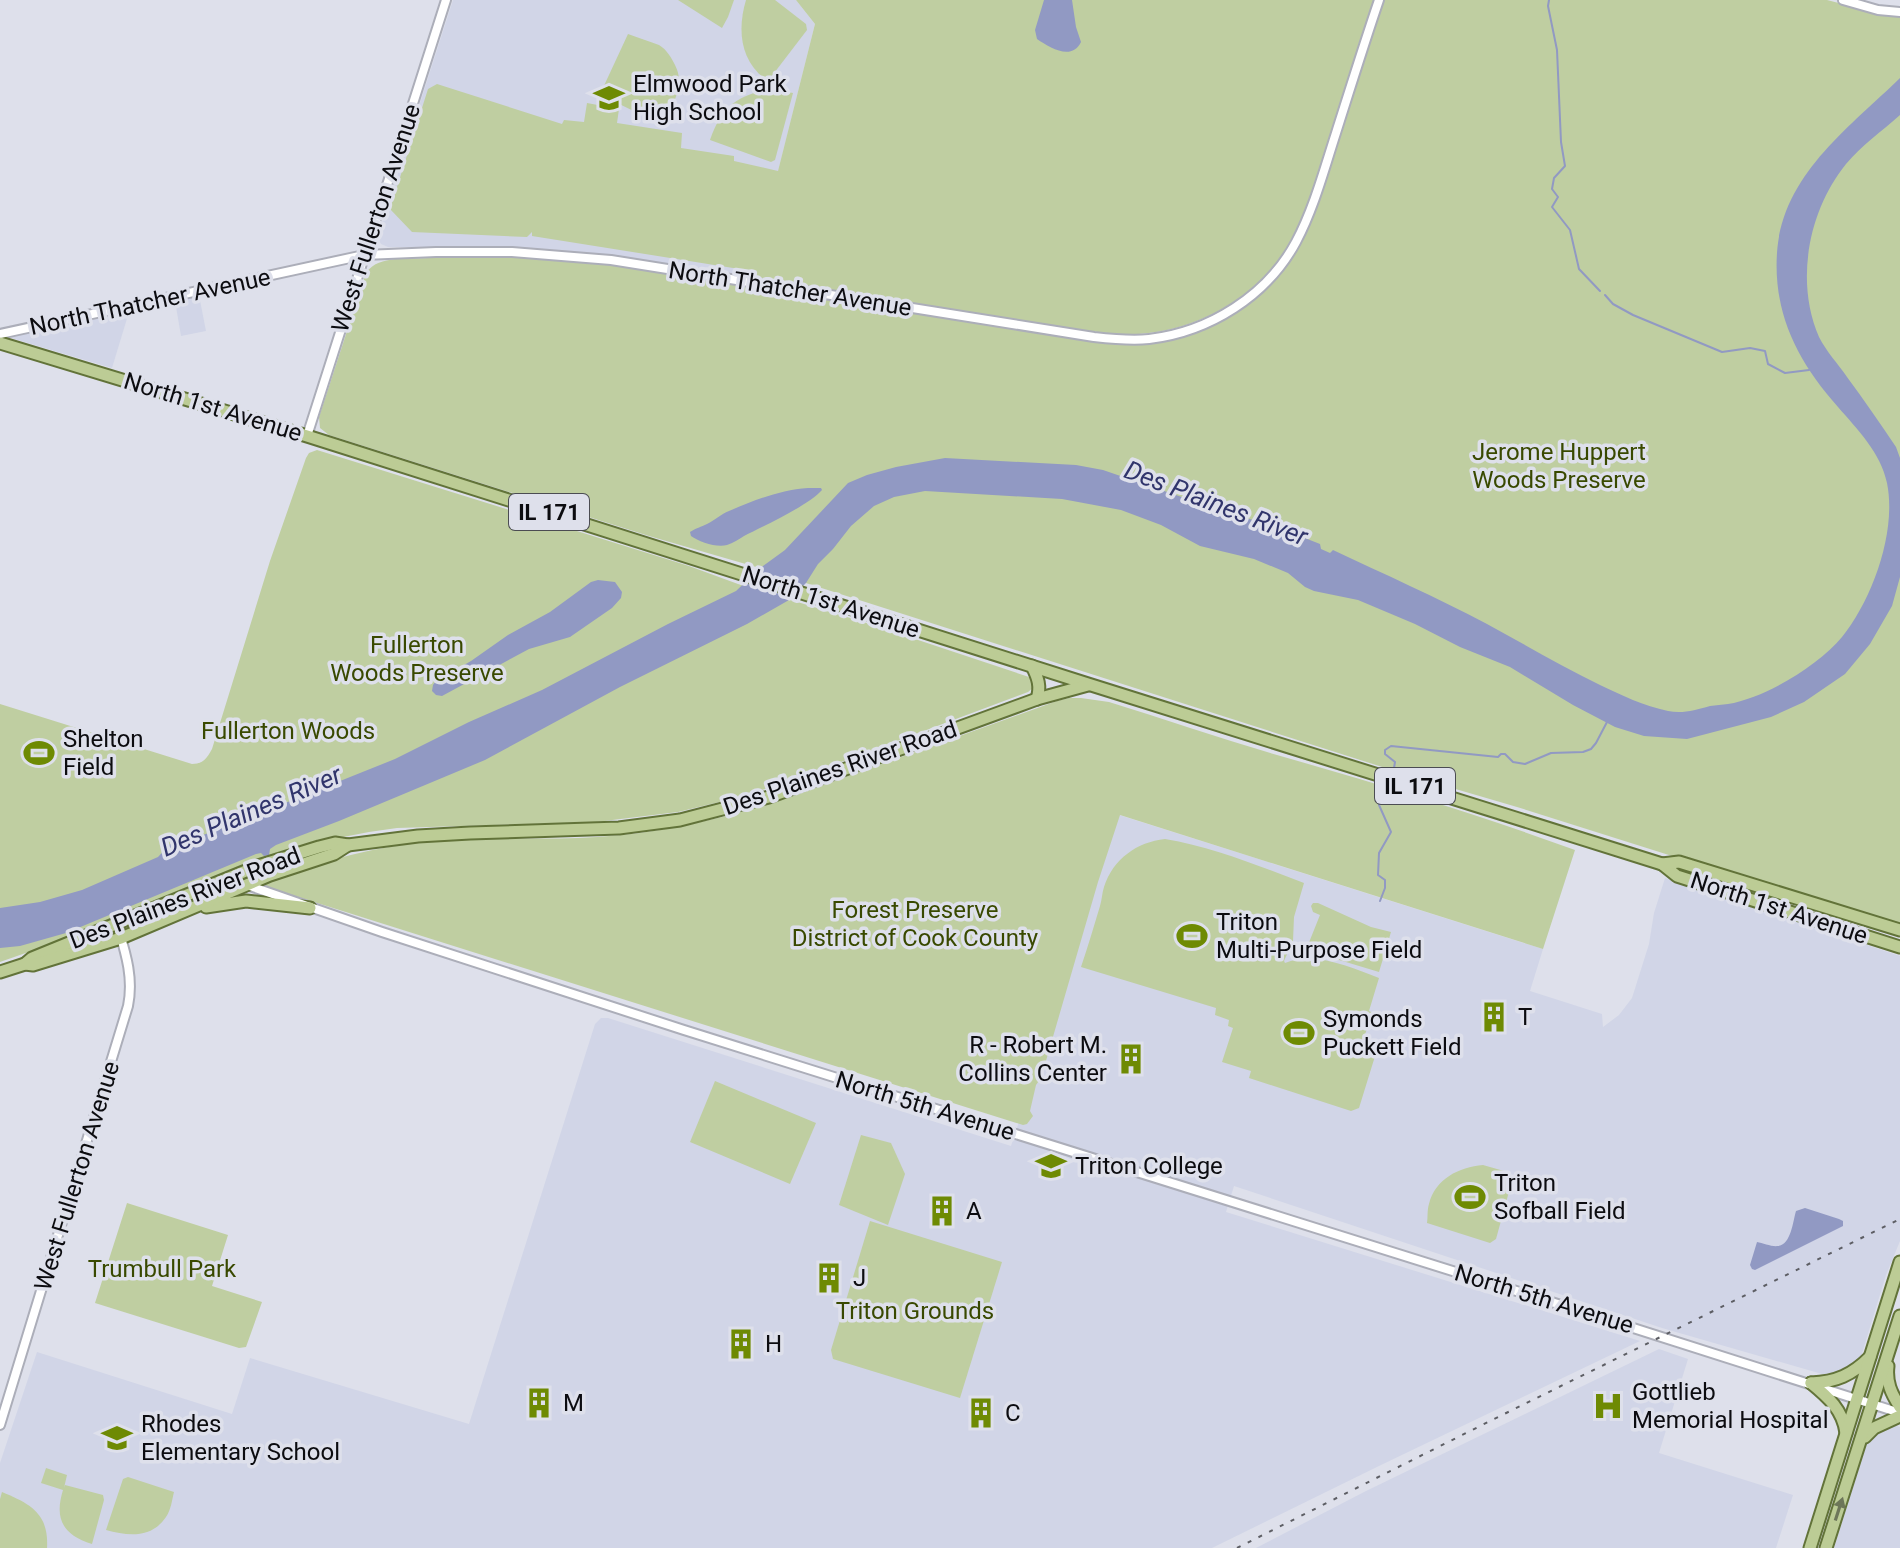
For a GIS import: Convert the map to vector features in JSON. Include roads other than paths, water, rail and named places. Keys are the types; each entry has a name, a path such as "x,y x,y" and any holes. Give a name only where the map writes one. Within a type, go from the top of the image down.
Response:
{"main road":[{"name":"North 1st Avenue","path":"0,343 307,436 1662,864 1677,876 1900,947"},
{"path":"1032,666 1040,688 1037,699"},
{"name":"Des Plaines River Road","path":"0,972 297,853 335,843 348,845 470,833 619,828 680,820 769,797 1037,699 1088,684"},
{"name":"Des Plaines River Road","path":"25,964 33,965 121,938 246,885 334,854 348,845"},
{"name":"North 1st Avenue","path":"1662,864 1679,862 1900,930"},
{"path":"185,911 246,901 310,908"},
{"path":"1810,1548 1900,1262"},
{"path":"1826,1548 1900,1316"},
{"path":"1890,1347 1887,1379 1900,1407"},
{"path":"1811,1383 1827,1383 1847,1376 1872,1356"},
{"path":"1811,1383 1840,1412 1846,1436"},
{"path":"1858,1448 1874,1428 1900,1414"}],"street":[{"name":"West Fullerton Avenue","path":"307,436 446,0"},
{"name":"North Thatcher Avenue","path":"0,334 364,255 480,251 586,257 1094,337 1131,340 1168,335 1209,322 1227,312 1258,291 1284,261 1314,202 1379,0"},
{"path":"1843,0 1878,10 1900,12"},
{"name":"North 5th Avenue","path":"227,879 684,1030 1811,1383 1900,1414"},
{"name":"West Fullerton Avenue","path":"0,1425 128,1006 129,972 117,924"}],"water":[{"path":"1044,0 1072,0 1081,42 1077,48 1060,51 1037,39 1035,30"},
{"path":"1900,78 1900,115 1852,157 1833,183 1814,225 1807,270 1812,316 1819,337 1896,447 1900,458 1900,577 1892,606 1870,644 1845,674 1804,702 1771,717 1687,739 1644,736 1615,727 1510,667 1415,624 1358,600 1314,591 1288,573 1254,559 1200,546 1161,525 1121,510 1062,499 925,491 894,497 874,506 851,526 789,600 485,760 276,845 270,849 269,855 256,854 66,933 20,946 0,948 0,908 40,902 82,890 158,857 170,844 233,824 395,759 542,690 736,591 785,550 848,483 896,467 945,458 1076,465 1103,470 1282,529 1449,604 1600,685 1659,709 1684,712 1728,704 1774,688 1819,659 1853,622 1880,564 1889,502 1884,472 1874,452 1811,373 1791,336 1779,296 1777,275 1782,225 1791,200 1821,155"},
{"path":"808,488 822,490 797,509 729,544 713,545 691,536 690,532 726,512 778,493"},
{"path":"598,580 615,582 622,592 621,598 612,608 570,637 529,649 442,696 432,691 436,681"},
{"path":"1805,1208 1839,1219 1843,1221 1843,1226 1752,1269 1750,1265 1757,1242 1782,1245 1791,1232 1796,1211"}],"waterway":[{"path":"1549,0 1557,50 1565,166 1554,178 1552,189 1558,197 1552,207 1570,230 1579,269 1600,291"},
{"path":"1605,295 1613,304 1633,315 1722,352 1750,348 1765,351 1768,364 1785,373 1809,370"},
{"path":"1394,768 1395,762 1385,754 1391,746 1498,757 1505,754 1513,762 1525,764 1551,753 1583,752 1596,743 1607,722"},
{"path":"1380,901 1385,880 1378,875 1379,853 1391,832 1379,805 1388,789"}],"railway":[{"path":"1237,1548 1900,1219"}],"place":[{"name":"Elmwood Park High School","path":"609,98"},
{"name":"Shelton Field","path":"39,753"},
{"name":"Triton Multi-Purpose Field","path":"1192,936"},
{"name":"T","path":"1494,1017"},
{"name":"Symonds Puckett Field","path":"1299,1033"},
{"name":"R - Robert M. Collins Center","path":"1131,1059"},
{"name":"Triton College","path":"1051,1166"},
{"name":"Triton Sofball Field","path":"1470,1197"},
{"name":"A","path":"942,1211"},
{"name":"J","path":"829,1278"},
{"name":"H","path":"741,1344"},
{"name":"M","path":"539,1403"},
{"name":"Gottlieb Memorial Hospital","path":"1608,1406"},
{"name":"C","path":"981,1413"},
{"name":"Rhodes Elementary School","path":"117,1438"}],"park label":[{"name":"Jerome Huppert Woods Preserve","path":"1559,466"},
{"name":"Fullerton Woods Preserve","path":"417,659"},
{"name":"Fullerton Woods","path":"288,731"},
{"name":"Forest Preserve District of Cook County","path":"915,924"},
{"name":"Trumbull Park","path":"162,1269"},
{"name":"Triton Grounds","path":"915,1311"}],"water label":[{"name":"Des Plaines River","path":"1216,503"},
{"name":"Des Plaines River","path":"251,811"}]}
